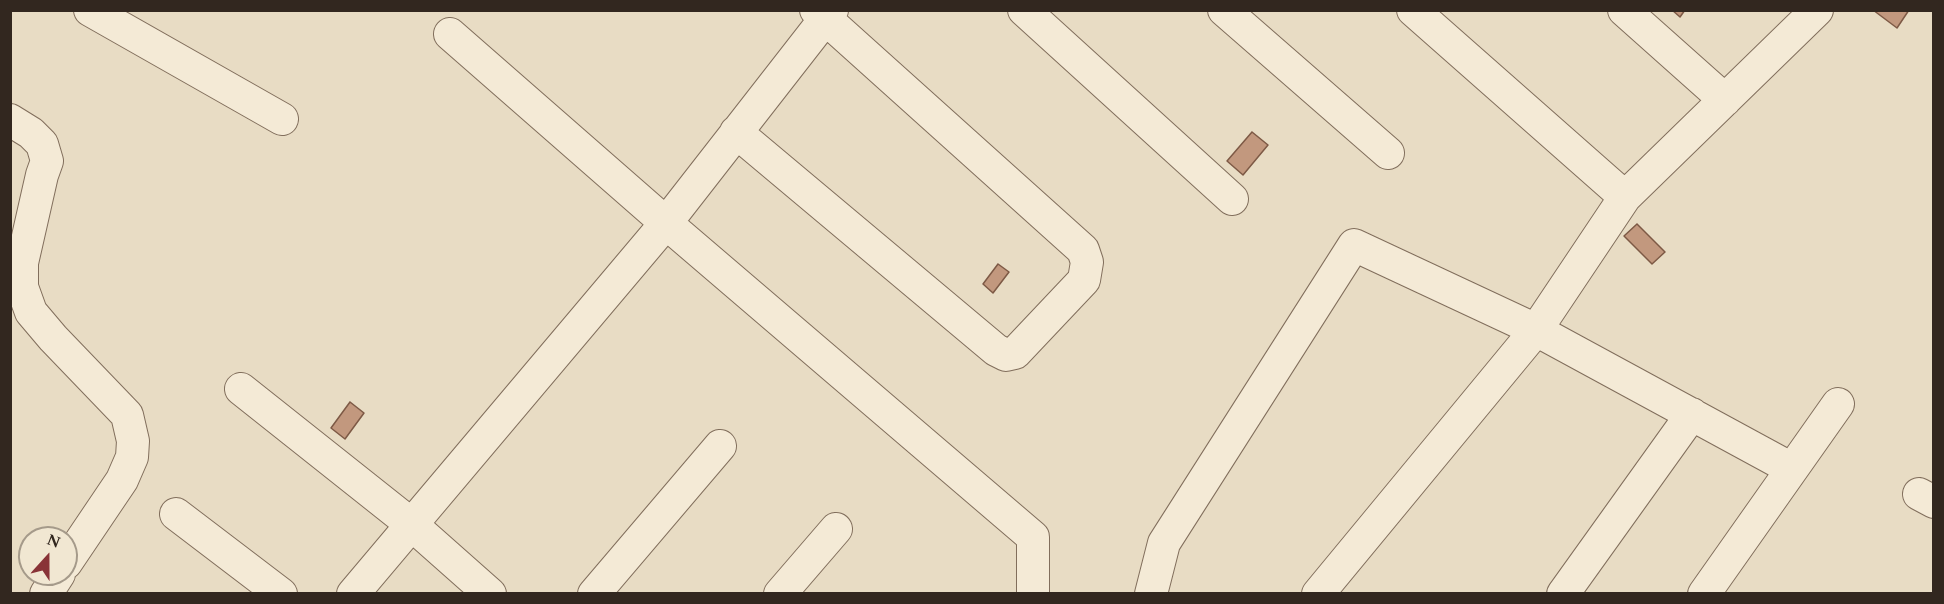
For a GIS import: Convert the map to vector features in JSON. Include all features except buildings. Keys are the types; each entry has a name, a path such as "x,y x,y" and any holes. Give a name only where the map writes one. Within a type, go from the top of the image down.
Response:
{"street":[{"path":"90,10 282,119"},
{"path":"1024,10 1232,199"},
{"path":"1224,10 1388,153"},
{"path":"1413,10 1625,197"},
{"path":"1624,10 1725,100"},
{"path":"1318,594 1536,330 1625,197 1817,10"},
{"path":"353,594 666,223 824,13 1083,250 1087,262 1084,280 1015,353 1006,355 996,350 736,132"},
{"path":"450,33 666,223 1033,537 1033,594"},
{"path":"10,120 42,144 47,161 22,263 22,287 31,312 127,415 133,441 132,457 122,480 78,545"},
{"path":"1151,594 1164,543 1354,245 1536,330 1792,469"},
{"path":"241,389 411,524 490,594"},
{"path":"1704,594 1838,404"},
{"path":"1563,594 1692,414"},
{"path":"594,594 720,446"},
{"path":"176,514 281,594"},
{"path":"780,594 836,528"}]}
